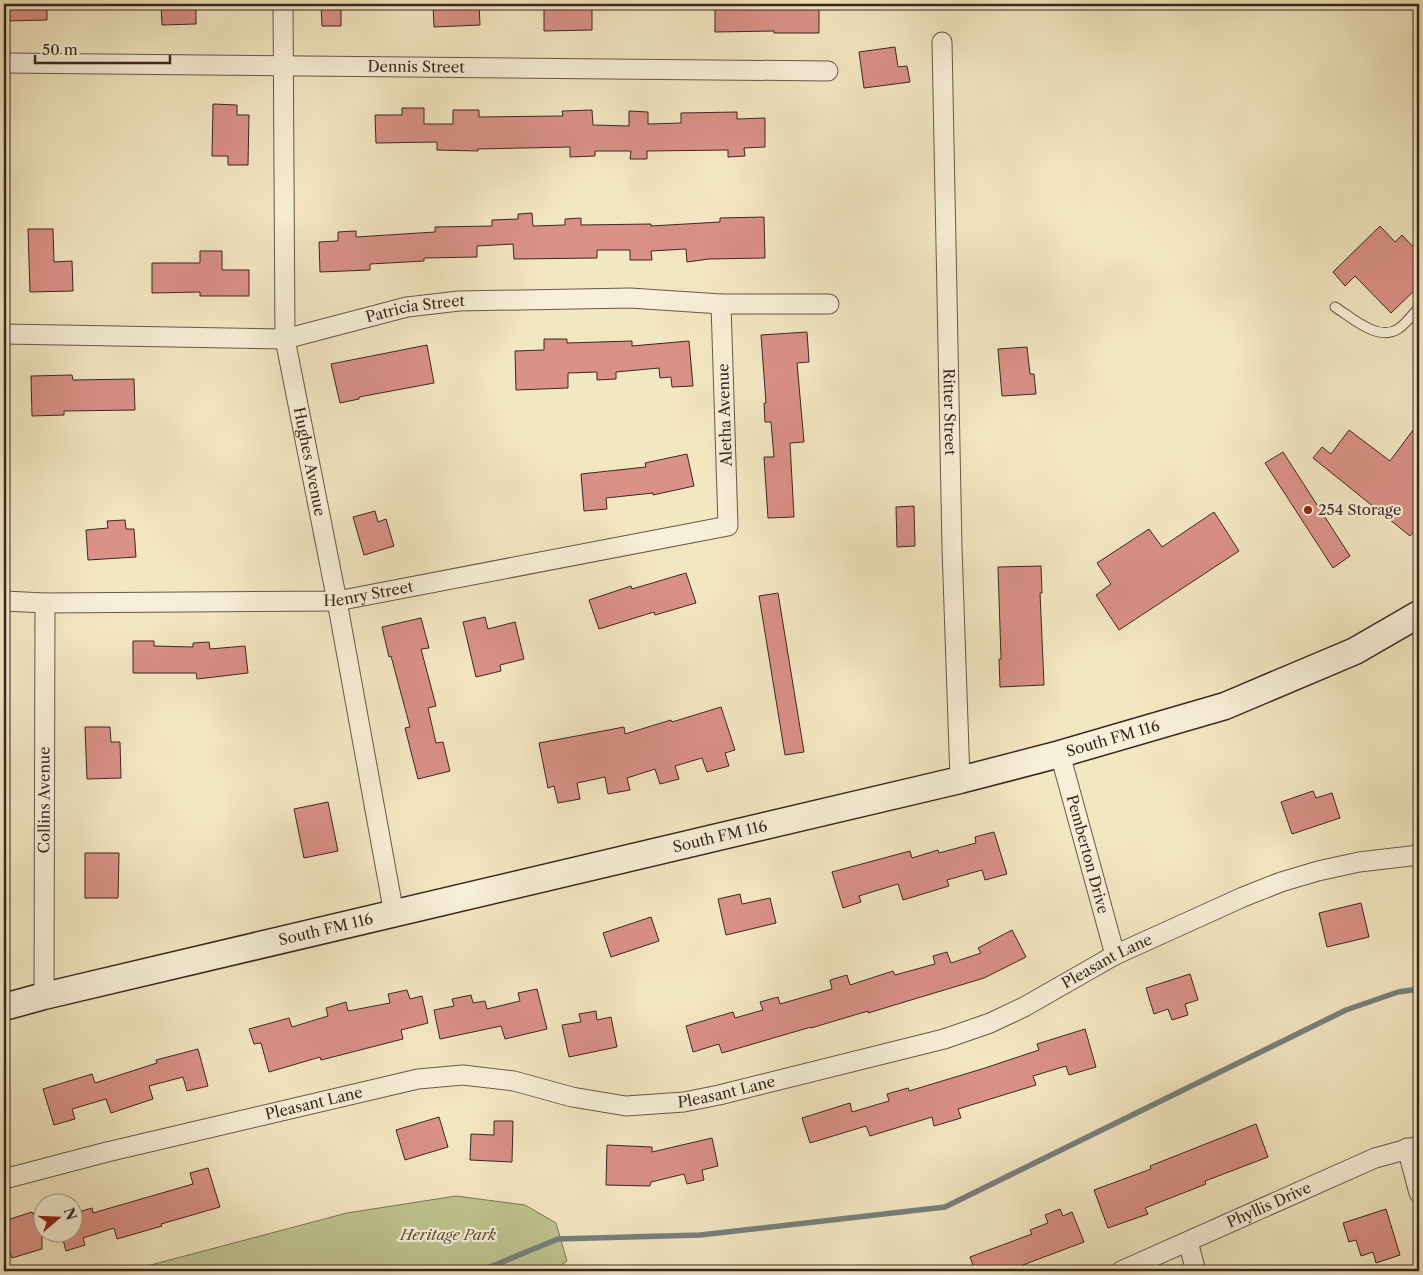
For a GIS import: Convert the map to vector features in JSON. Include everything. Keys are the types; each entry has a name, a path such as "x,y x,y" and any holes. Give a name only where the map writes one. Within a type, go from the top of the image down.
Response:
{"main road":[{"name":"South FM 116","path":"4,1007 960,780 1060,754 1225,706 1355,651 1419,614"}],"street":[{"name":"Hughes Avenue","path":"284,4 284,339 338,601 394,914"},
{"name":"Ritter Street","path":"942,42 952,548 960,780"},
{"name":"Dennis Street","path":"4,63 828,71"},
{"name":"Patricia Street","path":"4,334 284,339 407,307 459,301 630,298 721,304 830,304"},
{"name":"Aletha Avenue","path":"721,304 728,526"},
{"name":"Henry Street","path":"4,601 45,603 338,601 728,526"},
{"name":"Collins Avenue","path":"44,996 45,603"},
{"name":"Pemberton Drive","path":"1060,754 1115,955"},
{"name":"Pleasant Lane","path":"4,1180 127,1148 418,1079 463,1075 514,1081 572,1097 626,1106 684,1102 719,1095 953,1036 990,1023 1024,1007 1115,955 1243,897 1281,882 1359,862 1419,854"},
{"path":"1413,1147 1419,1193"},
{"name":"Phyllis Drive","path":"1121,1271 1376,1158 1413,1147"},
{"path":"1188,1242 1196,1271"}],"lane":[{"path":"1335,307 1366,327 1375,331 1392,333 1400,328 1419,307"}],"green space":[{"name":"Heritage Park","path":"456,1196 525,1205 556,1223 567,1261 552,1271 128,1271 347,1213"}],"building":[{"path":"5,4 47,4 47,20 6,21"},
{"path":"161,4 196,4 196,24 162,25"},
{"path":"321,4 341,4 341,26 322,26"},
{"path":"433,4 479,4 480,25 434,27"},
{"path":"544,4 592,4 592,30 544,31"},
{"path":"715,4 819,4 819,33 774,33 774,31 715,32"},
{"path":"895,47 898,67 907,66 910,82 864,88 859,52"},
{"path":"213,104 237,105 237,115 249,115 248,165 228,165 228,156 212,156"},
{"path":"402,108 424,108 424,124 453,124 453,110 479,110 479,117 563,116 562,111 592,110 593,125 629,126 629,111 648,112 648,124 681,123 681,113 737,112 737,119 765,118 765,147 744,148 745,156 728,157 728,150 647,151 647,159 630,159 631,151 595,151 595,156 570,157 570,147 478,149 478,151 437,150 437,142 376,143 375,115 402,115"},
{"path":"532,213 533,226 565,225 565,219 581,218 581,225 651,224 651,226 720,222 720,218 764,217 765,258 709,259 687,262 686,249 651,251 652,260 630,260 630,250 597,250 597,258 514,259 513,244 477,246 477,257 424,258 424,261 370,264 370,270 320,272 319,242 338,241 338,232 356,231 356,237 435,232 435,227 492,226 492,220 518,219 518,214"},
{"path":"1380,226 1395,242 1402,235 1419,253 1419,286 1391,313 1355,276 1345,286 1333,272"},
{"path":"28,229 53,229 54,262 72,261 73,291 30,292"},
{"path":"200,251 222,251 222,270 249,270 249,296 200,296 200,292 152,293 152,263 200,263"},
{"path":"807,332 809,362 797,363 804,442 790,443 794,517 768,518 764,457 774,457 771,422 765,422 764,403 766,403 761,335"},
{"path":"544,339 567,339 567,343 632,341 632,346 689,341 693,386 672,387 671,377 660,378 659,368 616,372 616,379 597,380 597,372 568,373 568,388 516,390 515,351 544,350"},
{"path":"427,345 434,383 359,397 359,399 340,403 331,364"},
{"path":"1027,347 1030,374 1034,374 1036,394 1002,396 998,349"},
{"path":"72,375 73,380 134,379 135,410 64,411 64,415 32,416 31,376"},
{"path":"1419,422 1419,525 1410,536 1313,458 1322,447 1331,454 1349,430 1390,461"},
{"name":"254 Storage","path":"1283,452 1350,556 1333,568 1265,463"},
{"path":"687,454 694,486 653,495 653,493 606,498 607,509 584,511 581,474 646,467 645,463"},
{"path":"914,506 915,546 897,547 896,507"},
{"path":"375,511 378,522 386,519 394,546 364,555 353,517"},
{"path":"1214,512 1239,551 1119,630 1096,595 1111,584 1097,563 1149,529 1162,547"},
{"path":"125,520 126,529 134,529 136,557 88,560 86,530 108,528 107,521"},
{"path":"1041,566 1042,593 1040,593 1044,685 1000,687 998,567"},
{"path":"686,573 696,603 655,615 654,612 599,629 589,600 631,586 632,589"},
{"path":"778,593 804,752 785,755 759,596"},
{"path":"485,617 488,629 515,622 524,659 500,665 501,671 476,677 463,622"},
{"path":"421,618 429,648 421,649 436,706 428,708 436,743 443,742 450,771 418,779 405,728 410,727 382,627"},
{"path":"133,641 154,641 154,646 193,647 193,643 209,642 210,649 245,646 248,673 197,679 196,673 133,673"},
{"path":"721,707 735,750 725,753 729,766 707,772 702,758 675,766 679,779 660,784 655,769 627,778 630,790 608,794 605,777 577,783 580,799 558,803 554,786 548,788 539,743 624,727 625,734"},
{"path":"85,727 110,727 111,742 120,742 121,778 87,779"},
{"path":"1313,791 1316,798 1332,793 1340,818 1292,834 1281,802"},
{"path":"328,802 338,851 304,858 294,809"},
{"path":"994,832 1007,874 985,880 982,870 947,880 949,886 903,900 898,884 859,896 861,902 843,908 832,872 910,851 912,858 938,850 939,853 976,843 975,837"},
{"path":"85,853 119,853 118,898 85,898"},
{"path":"740,894 742,904 770,898 776,923 726,935 718,899"},
{"path":"1361,903 1369,937 1327,947 1319,913"},
{"path":"651,917 659,941 611,957 603,933"},
{"path":"1012,930 1026,957 984,978 868,1013 868,1011 722,1053 719,1044 693,1052 686,1026 733,1012 735,1018 763,1010 760,1002 778,997 780,1004 832,989 830,980 847,975 850,985 893,971 895,975 935,964 933,956 947,952 951,963 981,953 978,948"},
{"path":"1190,974 1198,1000 1185,1004 1188,1015 1172,1020 1168,1009 1154,1014 1146,988"},
{"path":"537,989 547,1029 505,1039 501,1026 440,1039 434,1010 454,1006 452,999 471,995 473,1003 485,1001 487,1009 520,1001 518,993"},
{"path":"407,990 410,999 422,996 428,1023 401,1030 403,1039 321,1060 320,1057 269,1072 261,1043 254,1044 249,1029 289,1018 292,1027 328,1016 326,1008 346,1002 348,1011 390,1003 388,994"},
{"path":"596,1011 597,1020 611,1017 617,1047 569,1057 562,1025 581,1022 579,1014"},
{"path":"1085,1029 1096,1067 1069,1075 1066,1066 1033,1076 1036,1085 958,1109 961,1118 934,1126 932,1117 870,1136 866,1126 810,1143 802,1118 850,1103 852,1112 889,1101 887,1094 908,1088 909,1091 985,1068 1039,1050 1037,1044"},
{"path":"198,1049 208,1086 187,1091 183,1077 149,1086 153,1099 111,1113 106,1099 72,1109 75,1119 54,1125 43,1089 92,1074 95,1083 157,1063 156,1060"},
{"path":"439,1117 448,1147 405,1160 396,1130"},
{"path":"494,1121 513,1121 512,1162 470,1160 471,1134 494,1135"},
{"path":"1256,1124 1268,1157 1205,1181 1206,1184 1145,1208 1148,1214 1108,1228 1094,1190 1151,1169 1150,1166"},
{"path":"712,1138 718,1166 702,1170 704,1180 687,1184 684,1174 651,1182 650,1186 606,1185 607,1145 652,1147 652,1152"},
{"path":"208,1168 220,1207 117,1239 114,1228 83,1238 85,1245 66,1251 64,1242 82,1242 82,1211 92,1208 93,1213 193,1184 190,1173"},
{"path":"1060,1209 1063,1216 1072,1212 1084,1242 1007,1271 975,1271 970,1257 1032,1234 1030,1230 1048,1223 1045,1215"},
{"path":"1386,1209 1400,1255 1376,1263 1373,1252 1361,1256 1356,1240 1349,1242 1343,1223"},
{"path":"32,1212 32,1242 42,1242 42,1249 12,1258 9,1249 4,1251 4,1221"}],"waterway":[{"path":"480,1271 558,1239 700,1235 945,1207 1346,1010 1398,992 1419,989"}],"place":[{"name":"254 Storage","path":"1308,510"}]}
